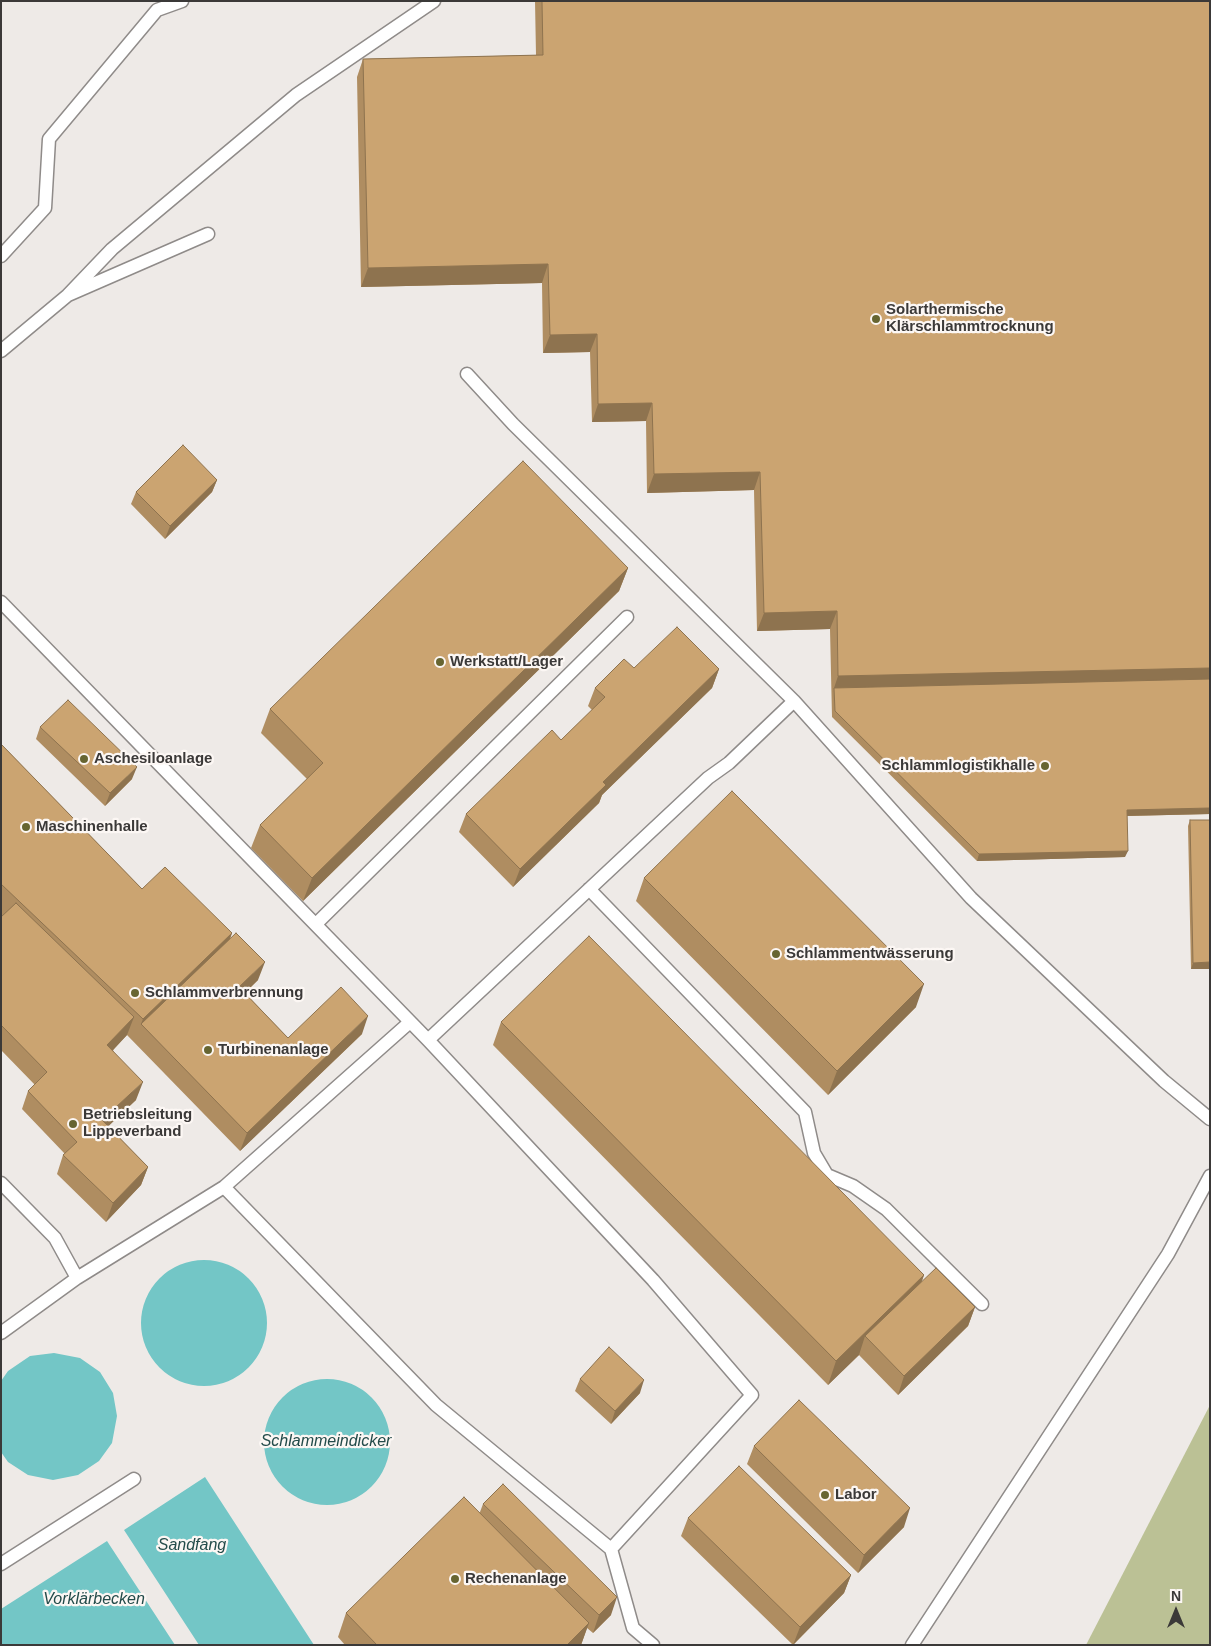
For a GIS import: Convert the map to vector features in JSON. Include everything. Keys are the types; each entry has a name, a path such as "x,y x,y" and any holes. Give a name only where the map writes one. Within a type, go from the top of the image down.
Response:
{"lane":[{"path":"1,256 44,208 49,138 157,10 182,1"},
{"path":"1,351 68,296 112,249 296,95 434,1"},
{"path":"68,296 208,234"},
{"path":"467,374 520,431 794,701 971,898 1164,1081 1210,1120"},
{"path":"1,602 428,1040 653,1280 752,1395 611,1549"},
{"path":"316,924 627,617"},
{"path":"428,1040 708,778 730,763 794,701"},
{"path":"589,889 805,1112 814,1153 827,1175 853,1186 886,1209 982,1304"},
{"path":"1,1333 77,1278 224,1187 410,1022"},
{"path":"912,1645 1168,1254 1210,1176"},
{"path":"1,1183 55,1238 77,1278"},
{"path":"224,1187 436,1406 611,1549 638,1640 653,1645"},
{"path":"1,1564 134,1479"}],"green space":[{"path":"1210,1405 1210,1645 1086,1645"}],"water":[{"path":"204,1260 228,1265 239,1270 249,1278 257,1288 262,1299 267,1323 262,1347 257,1358 249,1368 239,1376 228,1381 204,1386 180,1381 169,1376 159,1368 151,1358 146,1347 141,1323 146,1299 151,1288 159,1278 169,1270 180,1265"},
{"path":"54,1353 80,1358 100,1372 113,1393 117,1416 112,1443 99,1461 78,1475 53,1480 28,1475 8,1462 1,1452 1,1381 8,1371 30,1356"},
{"name":"Schlammeindicker","path":"327,1379 351,1384 362,1389 372,1397 380,1407 385,1418 390,1442 385,1466 380,1477 372,1487 362,1495 351,1500 327,1505 303,1500 292,1495 282,1487 274,1477 269,1466 264,1442 269,1418 274,1407 282,1397 292,1389 303,1384"},
{"name":"Sandfang","path":"205,1477 314,1645 199,1645 124,1530"},
{"name":"Vorklärbecken","path":"107,1541 175,1645 1,1645 1,1609"}],"building":[{"name":"Solarthermische Klärschlammtrocknung","path":"542,1 1210,1 1210,668 838,676 837,611 764,613 760,472 654,474 652,403 598,404 597,334 550,335 548,264 368,268 363,59 543,55"},
{"path":"183,445 217,480 170,526 136,492"},
{"name":"Werkstatt/Lager","path":"523,461 628,568 312,878 260,825 323,763 270,709"},
{"path":"677,627 719,669 603,782 606,785 520,869 466,814 552,730 561,740 605,697 595,688 624,659 634,668"},
{"name":"Schlammlogistikhalle","path":"1210,679 1210,808 1127,810 1128,851 979,854 835,711 834,688"},
{"name":"Aschesiloanlage","path":"68,700 137,767 110,793 40,727"},
{"path":"1,744 142,889 165,867 232,933 143,1019 1,884"},
{"name":"Schlammentwässerung","path":"732,791 924,984 837,1071 644,878"},
{"path":"1190,820 1210,820 1210,962 1193,963"},
{"path":"16,903 134,1017 107,1045 143,1082 102,1120 148,1167 113,1203 63,1155 77,1142 28,1091 47,1072 1,1025 1,917"},
{"name":"Turbinenanlage","path":"236,933 265,962 239,987 288,1038 341,987 368,1016 247,1133 141,1024"},
{"path":"589,936 924,1275 836,1361 501,1022"},
{"path":"936,1268 975,1307 904,1376 865,1336"},
{"path":"609,1347 644,1380 615,1411 580,1379"},
{"name":"Labor","path":"799,1400 910,1508 864,1555 754,1446"},
{"path":"739,1466 851,1575 800,1627 688,1518"},
{"path":"503,1484 617,1597 599,1615 483,1504"},
{"name":"Rechenanlage","path":"464,1497 589,1623 567,1645 377,1645 346,1613"}],"place":[{"name":"Solarthermische Klärschlammtrocknung","path":"876,319"},
{"name":"Werkstatt/Lager","path":"440,662"},
{"name":"Aschesiloanlage","path":"84,759"},
{"name":"Schlammlogistikhalle","path":"1045,766"},
{"name":"Maschinenhalle","path":"26,827"},
{"name":"Schlammentwässerung","path":"776,954"},
{"name":"Schlammverbrennung","path":"135,993"},
{"name":"Turbinenanlage","path":"208,1050"},
{"name":"Betriebsleitung Lippeverband","path":"73,1124"},
{"name":"Labor","path":"825,1495"},
{"name":"Rechenanlage","path":"455,1579"}]}
